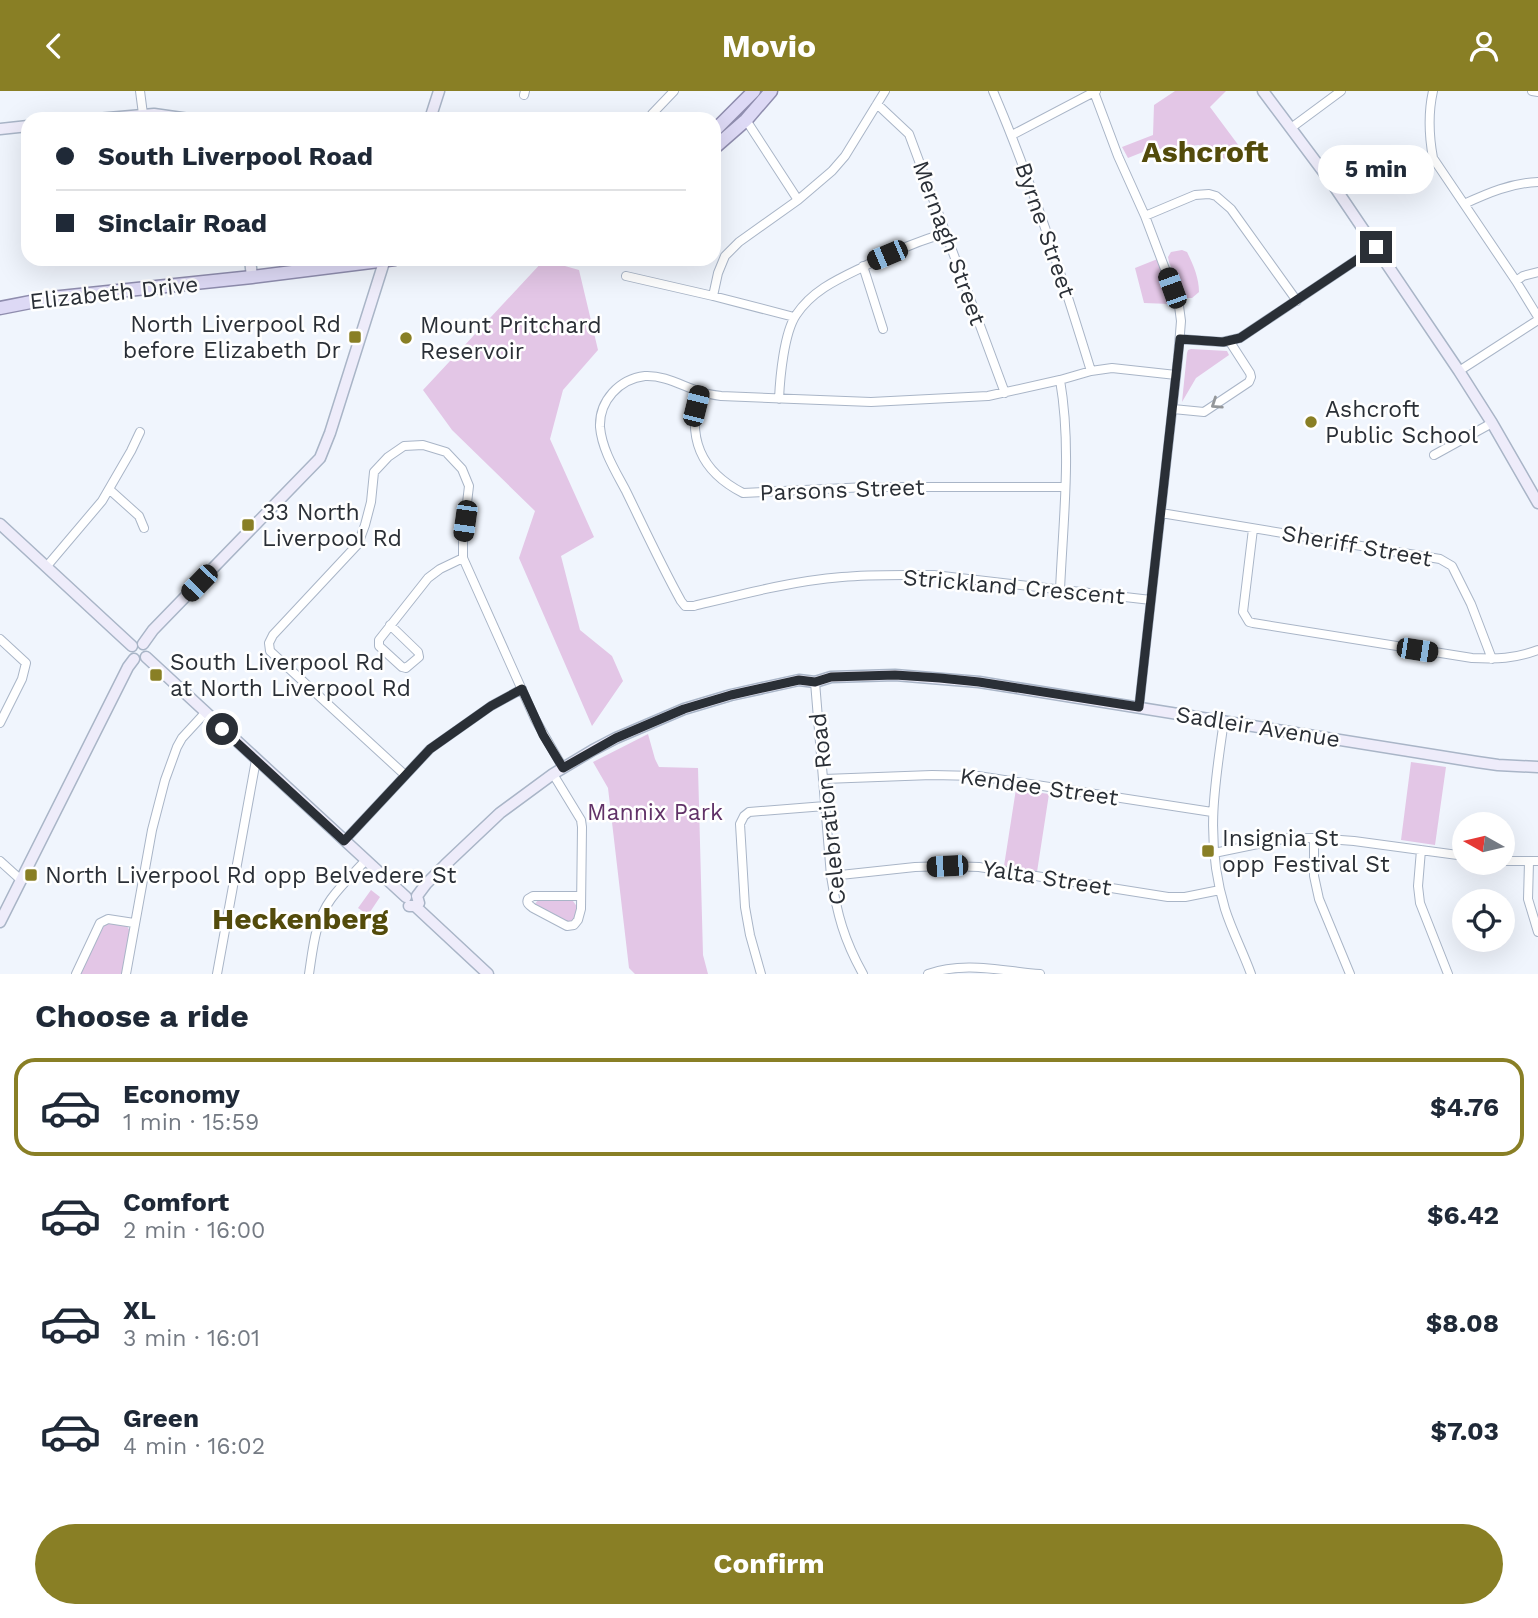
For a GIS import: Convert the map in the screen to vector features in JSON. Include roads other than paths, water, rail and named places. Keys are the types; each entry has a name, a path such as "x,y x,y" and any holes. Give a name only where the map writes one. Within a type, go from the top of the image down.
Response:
{"main road":[{"path":"721,124 754,91"},
{"path":"721,142 746,120 771,91"},
{"name":"Elizabeth Drive","path":"0,308 51,298 343,266"}],"street":[{"path":"141,91 143,112"},
{"path":"432,112 439,91"},
{"path":"654,112 674,91"},
{"path":"721,266 725,256 739,242 832,171 845,156 885,91"},
{"name":"Byrne Street","path":"993,91 1049,237 1091,371"},
{"path":"1263,91 1335,187 1459,371 1538,503"},
{"path":"1291,128 1341,91"},
{"path":"1433,91 1430,141 1433,158 1516,281 1538,319 1459,371"},
{"path":"1532,91 1538,92"},
{"path":"1012,135 1095,92 1179,306 1180,339 1139,707"},
{"name":"Mernagh Street","path":"877,104 909,134 1005,393"},
{"path":"746,120 798,199"},
{"path":"0,129 21,127"},
{"path":"1464,204 1494,190 1538,182"},
{"path":"1145,216 1195,195 1216,196 1231,209 1297,301"},
{"path":"779,399 784,351 794,317 816,293 868,263 945,233"},
{"path":"1180,339 1230,342 1252,331 1376,247"},
{"path":"251,266 252,278"},
{"path":"138,645 320,458 386,266"},
{"path":"713,296 721,266"},
{"path":"863,267 883,329"},
{"path":"1516,281 1538,272"},
{"path":"626,276 794,317"},
{"path":"1173,409 1204,412 1249,382 1251,377 1230,342"},
{"name":"Strickland Crescent","path":"1151,600 934,575 844,576 753,591 685,606 651,545 605,447 600,426 603,410 616,388 627,381 648,376 660,377 721,396 871,402 988,396 1112,368 1176,375"},
{"path":"1060,380 1065,410 1065,487 1060,590"},
{"name":"Parsons Street","path":"699,391 696,440 706,464 725,484 743,493 867,487 1065,487"},
{"path":"1434,455 1492,423"},
{"path":"47,566 102,502 140,432"},
{"path":"405,775 270,650 269,643 273,635 358,544 371,502 374,472 388,457 404,446 423,445 446,451 462,469 469,486 463,558 581,820 581,896 580,915 576,923 571,926 564,925 528,904 527,901 533,896 581,896"},
{"path":"110,489 139,516 144,528"},
{"name":"Sheriff Street","path":"1161,513 1440,559 1452,566 1471,604 1492,659"},
{"path":"0,524 138,645 148,649 128,667 0,922"},
{"path":"1254,529 1243,612 1249,622 1472,658 1520,657 1538,650"},
{"path":"390,625 418,652 419,657 407,668 402,667 379,646 379,640 390,625 428,578 463,558"},
{"path":"0,639 26,663 22,679 0,723"},
{"path":"140,658 205,713 365,861 413,900 488,974"},
{"name":"Sadleir Avenue","path":"413,900 483,828 520,797 558,771 616,738 684,709 799,680 815,682 831,677 895,675 979,682 1476,762 1538,767"},
{"name":"Celebration Road","path":"815,682 831,876 842,929 863,974"},
{"path":"344,841 430,749 491,706 522,689"},
{"path":"126,974 156,810 165,779 182,738 205,713"},
{"path":"1224,721 1212,812 1214,853 1226,910 1251,974"},
{"path":"217,974 256,760"},
{"name":"Kendee Street","path":"824,779 978,776 1212,812"},
{"path":"761,974 745,907 740,824 749,812 825,806"},
{"path":"1214,853 1287,838 1314,838 1452,854"},
{"path":"1314,838 1314,876 1319,899 1350,974"},
{"path":"1422,851 1418,886 1420,903 1448,974"},
{"path":"0,861 21,880"},
{"path":"309,974 316,934 324,909 332,896 365,861"},
{"path":"1516,861 1534,861 1528,899 1538,932"},
{"name":"Yalta Street","path":"831,876 947,866 979,867 1168,897 1185,897 1220,890"},
{"path":"76,974 100,923 108,919 134,923"},
{"path":"928,974 958,967 1040,974"}],"place":[{"name":"North Liverpool Rd before Elizabeth Dr","path":"355,337"},
{"name":"Mount Pritchard Reservoir","path":"406,338"},
{"name":"Ashcroft Public School","path":"1311,422"},
{"name":"33 North Liverpool Rd","path":"248,525"},
{"name":"South Liverpool Rd at North Liverpool Rd","path":"156,675"},
{"name":"Insignia St opp Festival St","path":"1208,851"},
{"name":"North Liverpool Rd opp Belvedere St","path":"31,875"}],"district":[{"name":"Ashcroft","path":"1205,151"},
{"name":"Heckenberg","path":"300,918"}],"park label":[{"name":"Mannix Park","path":"655,812"}]}
